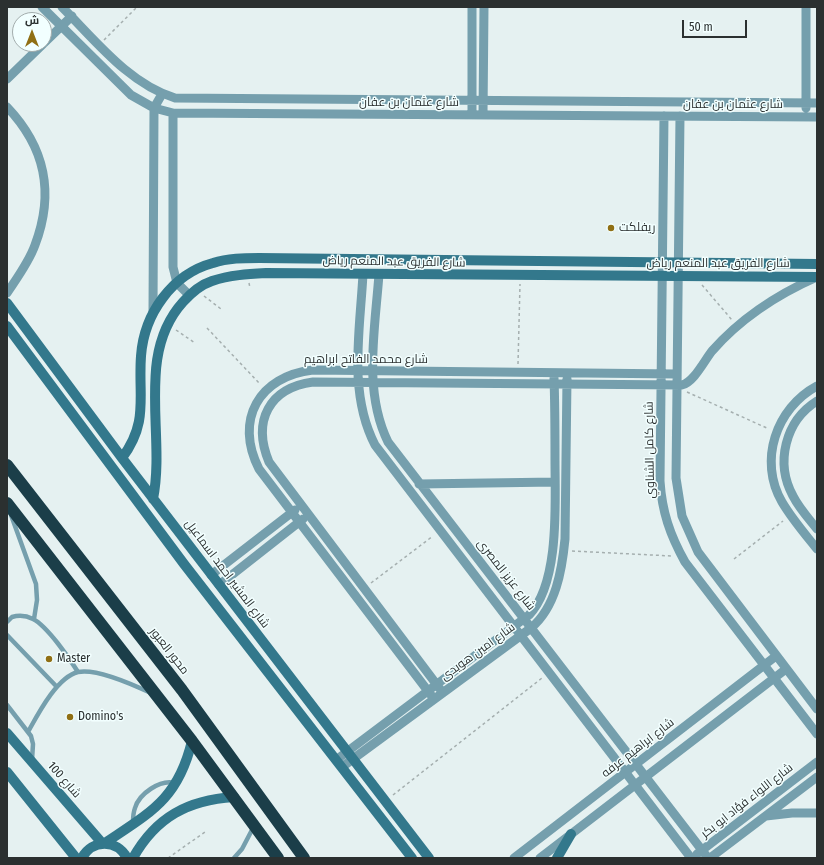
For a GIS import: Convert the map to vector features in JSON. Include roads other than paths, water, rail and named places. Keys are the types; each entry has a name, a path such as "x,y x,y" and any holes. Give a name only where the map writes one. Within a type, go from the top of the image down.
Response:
{"highway":[{"name":"محور العبور","path":"7,465 182,690 304,858"},
{"path":"7,504 192,741 278,858"}],"street":[{"name":"شارع عثمان بن عفان","path":"42,7 131,95 154,108 173,113 817,117"},
{"name":"شارع عثمان بن عفان","path":"62,7 131,76 162,94 189,99 817,103"},
{"path":"472,7 472,115"},
{"path":"483,115 484,7"},
{"path":"806,7 806,117"},
{"path":"52,36 72,16"},
{"path":"7,79 36,52"},
{"path":"153,312 154,108 162,94"},
{"path":"7,107 22,124 34,142 42,162 44,204 35,246 7,293"},
{"path":"173,113 173,267 177,283 192,292"},
{"name":"شارع كامل الشناوي","path":"664,116 661,385 662,503 666,523 682,557 817,734"},
{"path":"680,116 676,478 679,503 689,535 708,568 817,709"},
{"name":"شارع الفريق عبد المنعم رياض","path":"122,458 133,441 140,422 141,355 144,335 153,312 162,298 177,283 192,272 213,263 235,258 663,264 817,264"},
{"name":"شارع الفريق عبد المنعم رياض","path":"153,499 157,468 156,368 160,339 173,313 192,292 211,281 246,274 817,278"},
{"path":"363,274 358,382 362,412 375,445 439,531 692,858"},
{"name":"شارع عزيز المصرى","path":"379,274 373,382 377,415 382,429 396,454 709,858"},
{"path":"677,387 690,381 708,356 737,325 775,298 817,278"},
{"name":"شارع المشير احمد اسماعيل","path":"7,304 153,499 349,756 429,858"},
{"path":"7,326 184,564 412,858"},
{"path":"144,335 153,341 160,339"},
{"name":"شارع محمد الفاتح ابراهيم","path":"434,699 264,477 252,452 249,437 250,421 254,407 266,390 276,382 298,372 313,370 677,374"},
{"name":"شارع امين هويدى","path":"349,756 428,690 534,611 540,600 549,568 554,538 554,373"},
{"name":"شارع امين هويدى","path":"339,763 443,693 531,628 542,617 555,591 564,551 566,519 567,373"},
{"name":"شارع محمد الفاتح ابراهيم","path":"443,693 275,472 264,450 262,436 263,422 268,410 276,398 286,389 299,384 313,382 661,385 677,387"},
{"path":"817,386 797,400 787,411 776,432 772,452 773,478 782,502 817,549"},
{"path":"817,401 800,414 792,427 786,440 784,469 793,496 817,529"},
{"path":"419,484 555,482"},
{"path":"211,575 301,506"},
{"path":"219,585 308,515"},
{"path":"249,545 257,555"},
{"path":"480,651 487,661"},
{"path":"404,658 412,652"},
{"name":"شارع ابراهيم عرفه","path":"514,858 776,656"},
{"path":"540,858 786,669"},
{"name":"شارع 100","path":"7,733 32,764 104,843"},
{"path":"82,858 89,848 104,843 159,806 176,784 188,756 192,741"},
{"name":"شارع اللواء فؤاد ابو بكر","path":"692,858 817,762"},
{"path":"7,772 76,858"},
{"name":"شارع اللواء فؤاد ابو بكر","path":"709,858 817,777"},
{"path":"133,858 140,845 152,831 165,819 181,809 198,802 216,798 234,797"},
{"path":"765,816 792,813 817,813"},
{"path":"557,858 571,834"},
{"path":"104,843 114,845 122,850 127,858"}],"lane":[{"path":"7,504 36,584 37,600 34,619"},
{"path":"7,622 12,617 19,615 34,619 64,650 78,672"},
{"path":"7,635 57,687"},
{"path":"28,732 57,687 78,672 102,673 157,696"},
{"path":"7,705 28,732 33,744 32,764"},
{"path":"133,824 134,809 136,804 151,789 160,783 171,782 176,784"},
{"path":"234,858 249,838 254,824"}],"place":[{"name":"ريفلكت","path":"611,228"},
{"name":"Master","path":"49,659"},
{"name":"Domino's","path":"70,717"}]}
